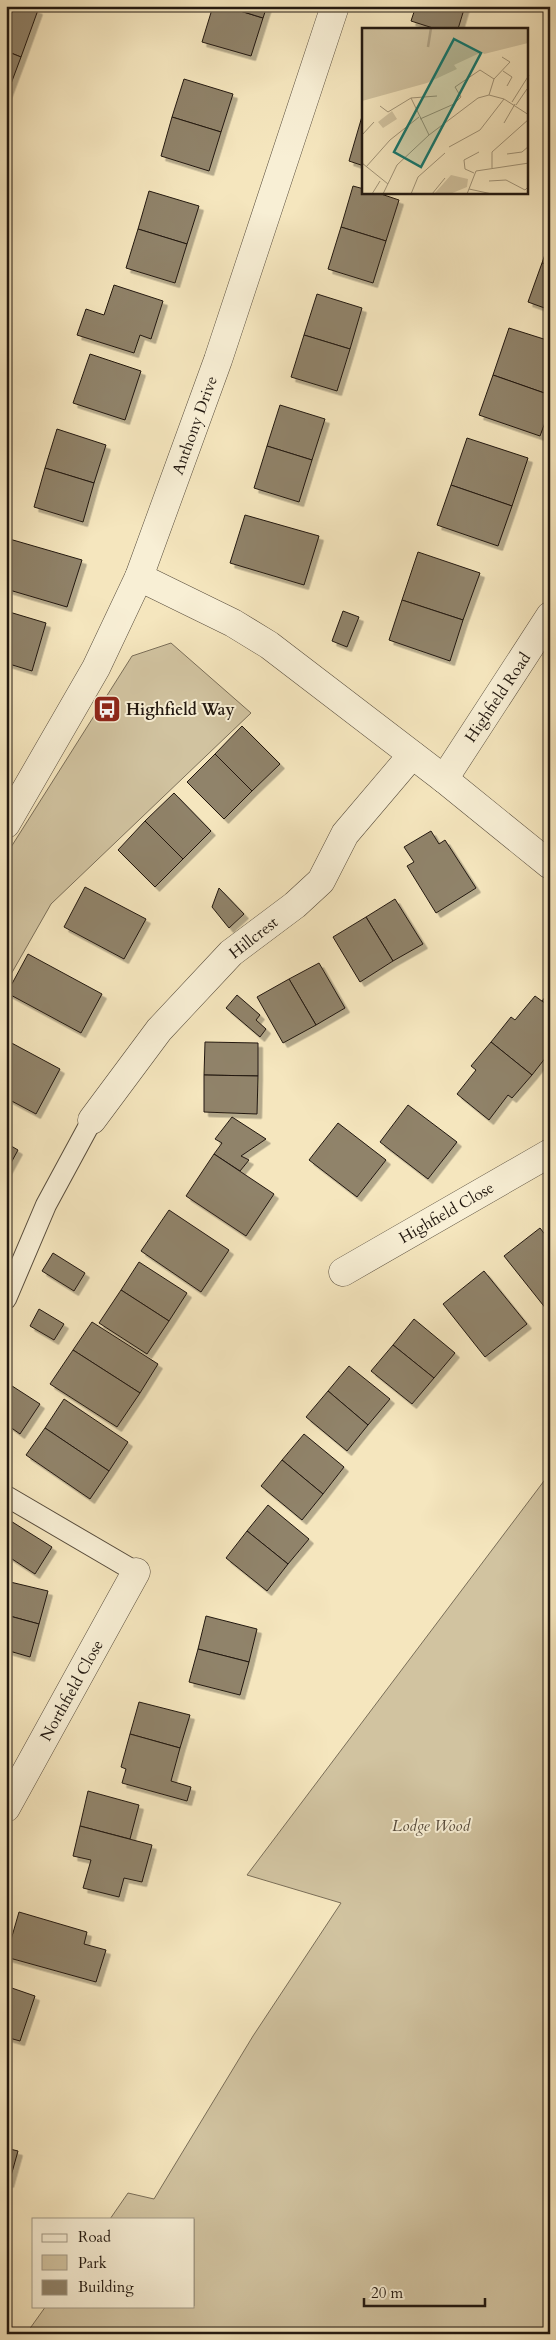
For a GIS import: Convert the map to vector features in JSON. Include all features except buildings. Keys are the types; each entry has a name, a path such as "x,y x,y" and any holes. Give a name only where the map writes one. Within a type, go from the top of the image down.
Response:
{"street":[{"name":"Anthony Drive","path":"6,824 96,668 139,577 218,360 335,6"},
{"path":"139,577 233,623 269,645 444,779 550,864"},
{"name":"Highfield Road","path":"444,779 550,616"},
{"name":"Hillcrest","path":"92,1120 159,1030 231,953 295,905 321,881 345,834 412,755"},
{"name":"Highfield Close","path":"343,1272 550,1153"},
{"name":"Northfield Close","path":"6,1808 136,1572"}],"lane":[{"path":"6,1299 46,1205 92,1120"},
{"path":"6,1496 136,1572"}],"green space":[{"path":"171,643 251,713 51,904 6,983 6,855 132,656"},
{"name":"Lodge Wood","path":"550,1473 550,2334 26,2334 45,2308 195,2308 195,2218 111,2218 128,2193 154,2199 253,2036 341,1903 247,1875"}],"place":[{"name":"Highfield Way","path":"107,709"}]}
